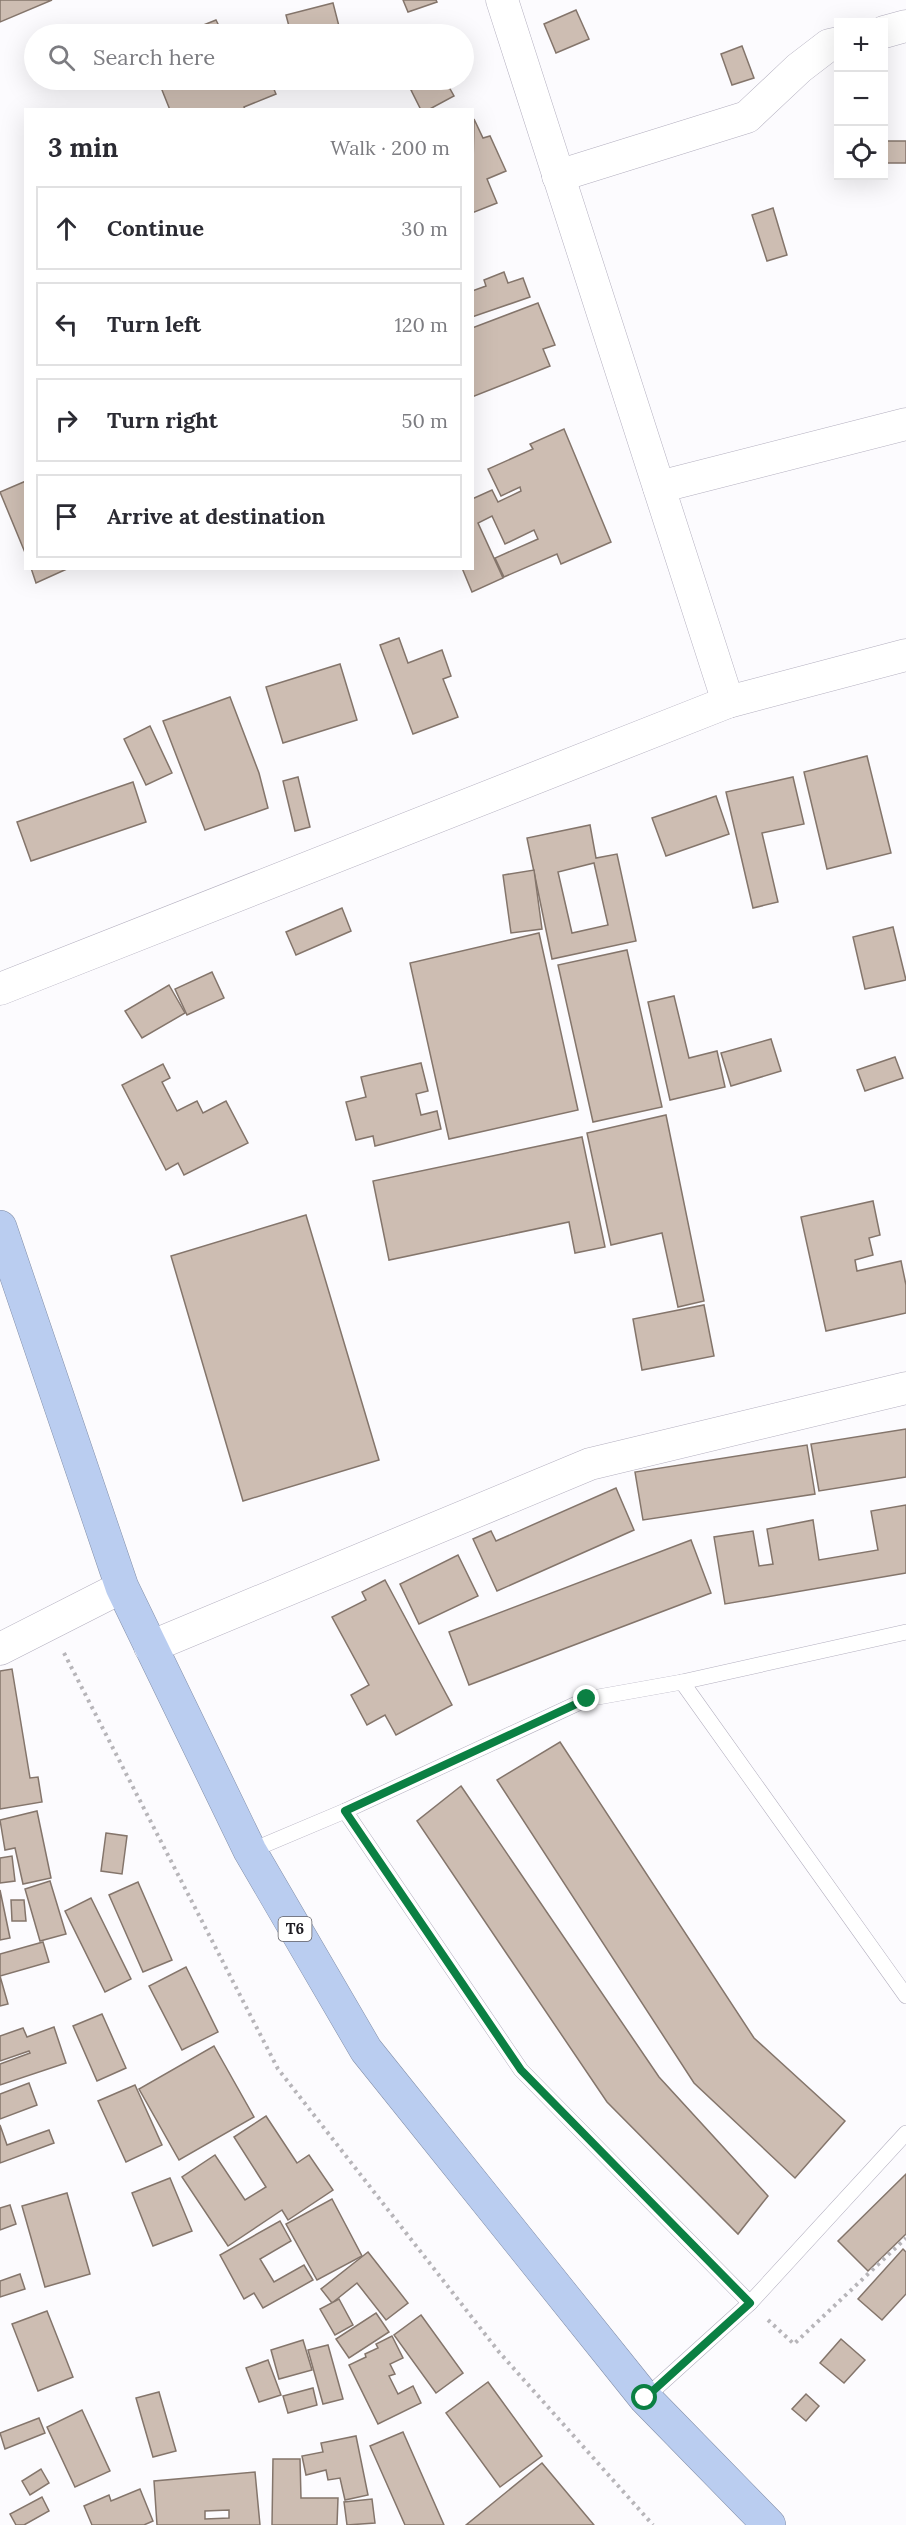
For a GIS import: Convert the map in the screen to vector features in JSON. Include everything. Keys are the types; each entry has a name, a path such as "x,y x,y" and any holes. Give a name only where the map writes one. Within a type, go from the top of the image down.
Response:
{"highway":[{"name":"T6","path":"0,1227 122,1587 250,1851 366,2050 645,2398 768,2525"}],"street":[{"path":"501,0 728,702"},
{"path":"888,31 906,27"},
{"path":"558,176 747,117 799,68 829,45 834,44"},
{"path":"659,487 906,424"},
{"path":"0,989 728,702 906,655"},
{"path":"150,1647 590,1464 906,1388"},
{"path":"0,1649 50,1626 122,1587"}],"lane":[{"path":"250,1851 345,1811 587,1699 682,1682 906,1632"},
{"path":"682,1682 906,1996"},
{"path":"345,1811 521,2070 750,2303"},
{"path":"645,2398 750,2303 906,2133"}],"path":[{"path":"50,1626 278,2069 499,2352 653,2525"},
{"path":"750,2303 794,2344 906,2238"}],"building":[{"path":"0,0 52,0 0,22"},
{"path":"403,0 436,0 437,2 408,12"},
{"path":"333,3 338,24 288,24 286,15"},
{"path":"576,10 589,39 556,53 544,24"},
{"path":"216,20 218,24 206,24"},
{"path":"742,46 754,78 732,85 721,54"},
{"path":"162,90 274,90 276,94 244,108 169,108"},
{"path":"411,90 451,90 454,96 432,108 420,108"},
{"path":"474,119 483,138 490,136 506,171 487,179 497,203 474,212"},
{"path":"888,141 906,141 906,163 888,163"},
{"path":"773,208 787,255 767,261 752,215"},
{"path":"504,272 508,283 523,278 530,297 474,316 474,290 486,286 484,280"},
{"path":"538,303 555,345 543,349 550,366 474,396 474,327"},
{"path":"564,429 611,542 561,564 557,554 504,577 495,558 538,539 534,530 505,544 492,516 478,523 503,578 472,592 463,570 474,570 474,498 492,490 498,502 521,491 520,487 501,496 488,469 533,449 530,444"},
{"path":"24,482 24,550 0,492"},
{"path":"32,570 65,570 36,583"},
{"path":"399,638 408,663 442,650 451,676 443,679 458,717 413,734 380,645"},
{"path":"340,664 357,720 283,743 266,687"},
{"path":"230,697 259,773 268,808 205,830 163,721"},
{"path":"150,726 172,773 146,785 124,739"},
{"path":"867,756 891,853 827,869 804,772"},
{"path":"298,777 310,827 295,831 283,781"},
{"path":"793,777 804,824 762,833 778,902 753,908 726,792"},
{"path":"133,782 146,822 31,861 17,822"},
{"path":"716,796 729,834 666,856 652,818"},
{"path":"590,825 596,858 617,854 636,941 552,959 527,838","holes":["594,863 608,925 572,933 558,872"]},
{"path":"534,870 542,929 511,933 503,875"},
{"path":"342,908 351,931 296,955 286,932"},
{"path":"893,927 906,980 865,989 853,937"},
{"path":"539,933 578,1110 449,1139 410,963"},
{"path":"627,950 662,1107 593,1122 558,965"},
{"path":"212,972 224,998 187,1015 175,989"},
{"path":"169,985 185,1013 142,1038 125,1011"},
{"path":"674,996 689,1058 717,1051 725,1087 670,1100 648,1002"},
{"path":"771,1039 781,1071 731,1086 721,1053"},
{"path":"895,1057 903,1078 865,1091 857,1070"},
{"path":"421,1063 428,1091 416,1094 421,1115 437,1111 441,1129 375,1146 373,1136 356,1140 346,1102 366,1097 361,1077"},
{"path":"163,1064 170,1078 162,1082 177,1111 197,1101 203,1113 226,1101 248,1143 184,1175 178,1163 166,1170 122,1085"},
{"path":"666,1115 704,1301 678,1307 662,1233 611,1245 587,1133"},
{"path":"582,1137 605,1247 575,1253 569,1222 389,1260 373,1181"},
{"path":"873,1201 880,1235 869,1238 873,1255 855,1260 857,1271 901,1261 906,1285 906,1313 826,1331 801,1217"},
{"path":"306,1215 379,1460 243,1501 171,1256"},
{"path":"704,1305 714,1356 642,1370 633,1319"},
{"path":"906,1429 906,1477 819,1491 811,1444"},
{"path":"807,1445 815,1494 643,1520 635,1472"},
{"path":"616,1488 634,1530 497,1591 473,1539 491,1531 496,1541"},
{"path":"906,1505 906,1573 725,1604 714,1537 753,1531 759,1566 773,1564 767,1529 813,1520 819,1560 878,1550 871,1511"},
{"path":"691,1540 711,1593 469,1685 449,1632"},
{"path":"458,1555 478,1596 419,1624 400,1584"},
{"path":"385,1580 452,1705 396,1735 385,1715 367,1725 351,1695 369,1685 332,1617 366,1600 362,1592"},
{"path":"12,1669 30,1778 38,1777 42,1802 0,1809 0,1671"},
{"path":"560,1742 754,2038 845,2121 795,2178 694,2083 497,1780"},
{"path":"461,1786 659,2077 768,2196 738,2234 607,2102 417,1821"},
{"path":"37,1811 51,1878 23,1884 15,1848 5,1850 0,1820"},
{"path":"106,1833 127,1836 122,1874 101,1871"},
{"path":"12,1856 15,1881 0,1883 0,1858"},
{"path":"50,1881 66,1934 40,1941 25,1889"},
{"path":"138,1882 172,1960 143,1972 109,1895"},
{"path":"0,1890 10,1938 0,1940"},
{"path":"91,1898 131,1979 105,1992 65,1911"},
{"path":"11,1900 24,1900 26,1921 12,1921"},
{"path":"43,1942 49,1962 0,1976 0,1954"},
{"path":"186,1967 218,2032 182,2050 149,1986"},
{"path":"0,1976 8,2004 0,2006"},
{"path":"102,2014 126,2068 97,2081 73,2026"},
{"path":"54,2027 66,2063 0,2085 0,2064 30,2053 29,2051 0,2061 0,2036 23,2028 27,2037"},
{"path":"214,2046 254,2117 179,2160 139,2089"},
{"path":"29,2083 37,2105 0,2119 0,2094"},
{"path":"135,2085 162,2145 126,2162 98,2101"},
{"path":"266,2116 297,2163 309,2155 333,2190 288,2220 282,2210 228,2246 182,2177 215,2155 245,2200 266,2187 234,2137"},
{"path":"0,2125 7,2145 49,2130 54,2143 0,2163"},
{"path":"906,2174 906,2234 868,2271 838,2241"},
{"path":"170,2178 192,2231 153,2246 132,2193"},
{"path":"67,2193 90,2274 45,2287 22,2206"},
{"path":"332,2199 362,2256 317,2280 286,2224"},
{"path":"10,2205 16,2224 0,2230 0,2208"},
{"path":"280,2221 291,2241 260,2259 274,2282 304,2265 313,2280 263,2308 254,2293 244,2299 220,2255"},
{"path":"903,2249 906,2252 906,2294 882,2320 858,2299"},
{"path":"368,2252 408,2303 386,2320 357,2283 332,2303 321,2289"},
{"path":"20,2274 25,2289 0,2297 0,2281"},
{"path":"339,2299 353,2325 335,2335 320,2309"},
{"path":"47,2311 73,2377 38,2391 12,2324"},
{"path":"376,2313 389,2332 349,2358 336,2339"},
{"path":"421,2315 463,2373 436,2393 394,2335"},
{"path":"392,2336 403,2358 390,2364 395,2374 389,2376 398,2394 413,2386 421,2403 378,2424 349,2365 366,2357 365,2354 378,2348 376,2344"},
{"path":"841,2339 865,2360 844,2383 820,2363"},
{"path":"303,2340 312,2370 279,2379 271,2350"},
{"path":"328,2345 343,2399 323,2404 308,2350"},
{"path":"268,2360 281,2395 259,2402 246,2368"},
{"path":"488,2382 542,2456 500,2487 446,2413"},
{"path":"313,2388 317,2405 288,2413 283,2396"},
{"path":"159,2392 176,2451 153,2457 136,2398"},
{"path":"806,2394 819,2406 806,2421 792,2409"},
{"path":"82,2410 110,2471 75,2487 47,2427"},
{"path":"39,2418 45,2433 5,2449 0,2433"},
{"path":"403,2432 444,2525 405,2525 370,2446"},
{"path":"356,2436 368,2495 345,2500 340,2478 328,2480 326,2470 306,2475 302,2456 323,2452 321,2443"},
{"path":"273,2459 300,2459 301,2498 338,2498 337,2525 272,2525"},
{"path":"542,2463 594,2525 466,2525"},
{"path":"41,2469 49,2483 30,2495 22,2481"},
{"path":"255,2472 260,2525 157,2525 154,2481","holes":["229,2510 229,2518 205,2519 205,2511"]},
{"path":"140,2489 153,2521 144,2525 92,2525 84,2506 109,2495 111,2501"},
{"path":"42,2497 49,2511 24,2525 16,2525 10,2514"},
{"path":"372,2499 375,2523 347,2525 344,2502"}],"route":[{"path":"587,1699 345,1811 521,2070 750,2303 645,2398"}]}
